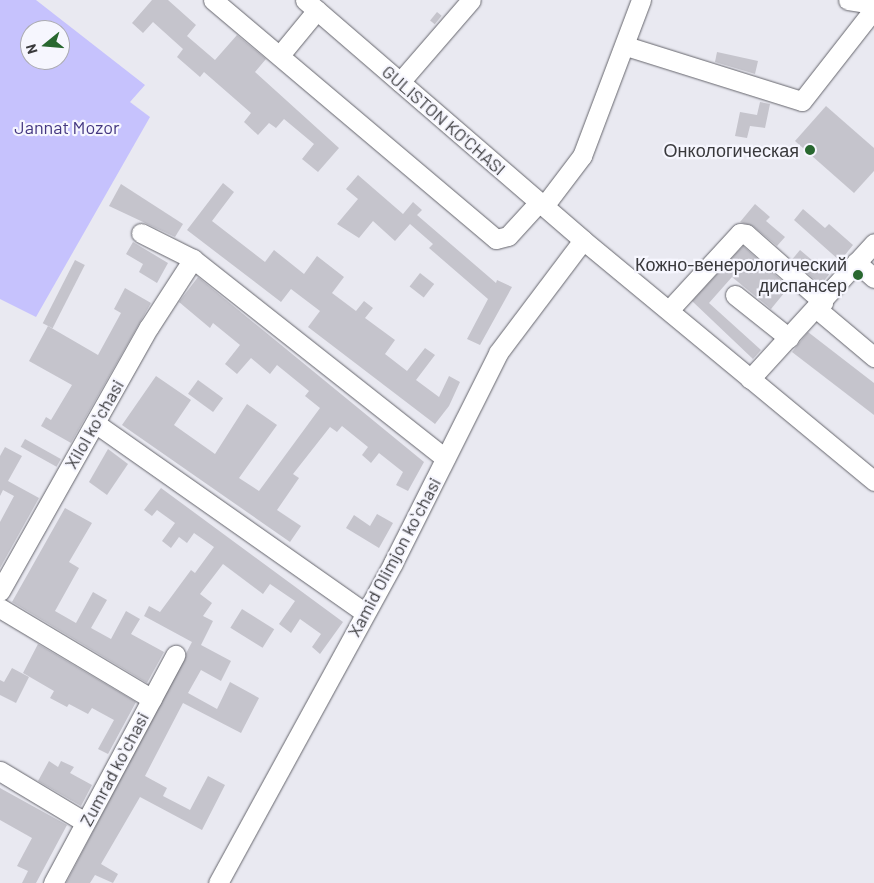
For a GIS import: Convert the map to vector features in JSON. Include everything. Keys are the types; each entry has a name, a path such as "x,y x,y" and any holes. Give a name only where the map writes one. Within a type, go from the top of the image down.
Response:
{"street":[{"path":"213,0 496,238 508,236 541,204 582,156 626,46 641,0"},
{"path":"400,82 471,0"},
{"path":"848,0 874,4"},
{"path":"280,55 311,5"},
{"name":"GULISTON KO'CHASI","path":"311,5 583,240 670,309 750,379 874,481"},
{"path":"626,46 802,101 874,9"},
{"path":"141,233 193,260 445,458"},
{"path":"670,309 740,233 746,234 874,357"},
{"name":"Xamid Olimjon koʻchasi","path":"218,883 365,613 498,353 583,240"},
{"path":"750,379 820,306 874,243"},
{"name":"Xilol koʻchasi","path":"0,591 149,327 193,260"},
{"path":"856,262 874,278"},
{"path":"735,296 789,338"},
{"path":"95,423 365,613"},
{"path":"0,608 152,699"},
{"name":"Zumrad koʻchasi","path":"52,883 175,655"},
{"path":"0,770 86,822"}],"green space":[{"name":"Jannat Mozor","path":"0,0 36,0 62,20 20,20 20,70 70,70 70,27 145,85 130,102 150,117 36,317 0,299"}],"building":[{"path":"152,0 168,0 196,25 187,36 215,60 237,35 266,59 255,72 339,148 318,172 302,159 314,144 284,119 276,128 269,123 258,135 244,122 251,113 204,72 200,77 177,57 183,49 153,22 143,33 132,23"},
{"path":"437,12 442,16 435,24 430,21"},
{"path":"717,52 758,61 755,74 715,62"},
{"path":"760,102 770,104 765,128 750,126 747,138 735,136 740,112 757,115"},
{"path":"826,106 874,148 874,171 854,193 795,141"},
{"path":"358,175 403,214 413,202 422,210 417,215 496,283 497,280 512,287 480,345 467,339 488,299 429,248 433,244 410,224 395,241 373,221 359,238 337,224 358,199 346,189"},
{"path":"223,183 234,192 212,221 265,262 274,250 304,274 317,256 344,277 332,293 356,311 364,301 373,308 365,318 395,340 385,354 407,371 425,348 435,355 416,380 439,397 449,376 460,382 449,406 435,424 308,327 320,311 291,289 281,302 187,230"},
{"path":"121,184 183,224 175,237 109,206"},
{"path":"755,204 770,217 766,221 785,237 777,246 753,226 740,222"},
{"path":"803,209 825,228 829,224 853,245 840,261 794,220"},
{"path":"133,242 168,263 157,283 139,272 143,264 126,254"},
{"path":"743,246 789,287 771,309 732,277 709,303 761,350 753,359 692,301"},
{"path":"800,250 829,274 821,284 792,260"},
{"path":"75,260 85,265 53,328 43,323"},
{"path":"420,273 434,284 424,297 410,286"},
{"path":"198,277 424,462 408,491 396,485 403,472 379,453 371,463 362,455 368,447 342,426 337,432 330,427 293,474 299,478 277,510 301,526 290,542 122,425 156,376 191,400 174,425 215,454 247,404 277,425 239,478 259,491 320,408 305,396 309,391 277,365 270,374 251,358 237,374 225,364 240,345 213,323 210,328 179,302"},
{"path":"125,288 151,303 71,443 41,426 46,417 51,420 72,385 29,361 48,326 98,355 121,313 114,309"},
{"path":"808,332 874,383 874,415 792,352"},
{"path":"198,380 223,398 213,412 188,394"},
{"path":"25,439 61,459 56,467 21,447"},
{"path":"5,447 22,456 8,481 39,498 0,568 0,522 14,496 3,490 0,496 0,456"},
{"path":"108,449 128,464 107,495 89,482"},
{"path":"161,488 343,622 320,654 312,647 321,634 300,619 291,633 279,624 295,601 270,584 263,594 223,564 200,594 212,603 203,616 213,621 201,645 231,661 221,681 201,670 188,693 217,709 230,682 259,698 241,733 183,703 145,776 167,788 163,796 190,810 208,776 225,785 202,830 140,797 101,864 118,874 113,883 95,875 90,883 66,883 192,642 144,616 149,606 160,612 191,570 195,573 214,547 194,533 187,543 179,537 171,548 162,541 175,523 157,510 152,516 144,510"},
{"path":"65,508 92,523 69,562 79,568 55,611 76,623 93,592 107,600 91,628 111,639 126,611 140,619 131,634 164,652 147,683 12,602"},
{"path":"377,514 393,523 379,548 346,528 354,515 370,526"},
{"path":"242,609 274,629 263,648 230,628"},
{"path":"38,644 136,702 108,754 98,749 114,720 92,708 88,714 69,704 67,707 50,698 54,691 23,673"},
{"path":"12,668 29,677 16,703 0,695 0,680 4,682"},
{"path":"49,761 58,767 61,761 74,767 70,773 92,785 81,806 38,781"},
{"path":"0,788 67,825 36,883 22,883 28,871 17,866 32,838 0,820"}],"place":[{"name":"Онкологическая","path":"810,150"},
{"name":"Кожно-венерологический диспансер","path":"858,275"}]}
